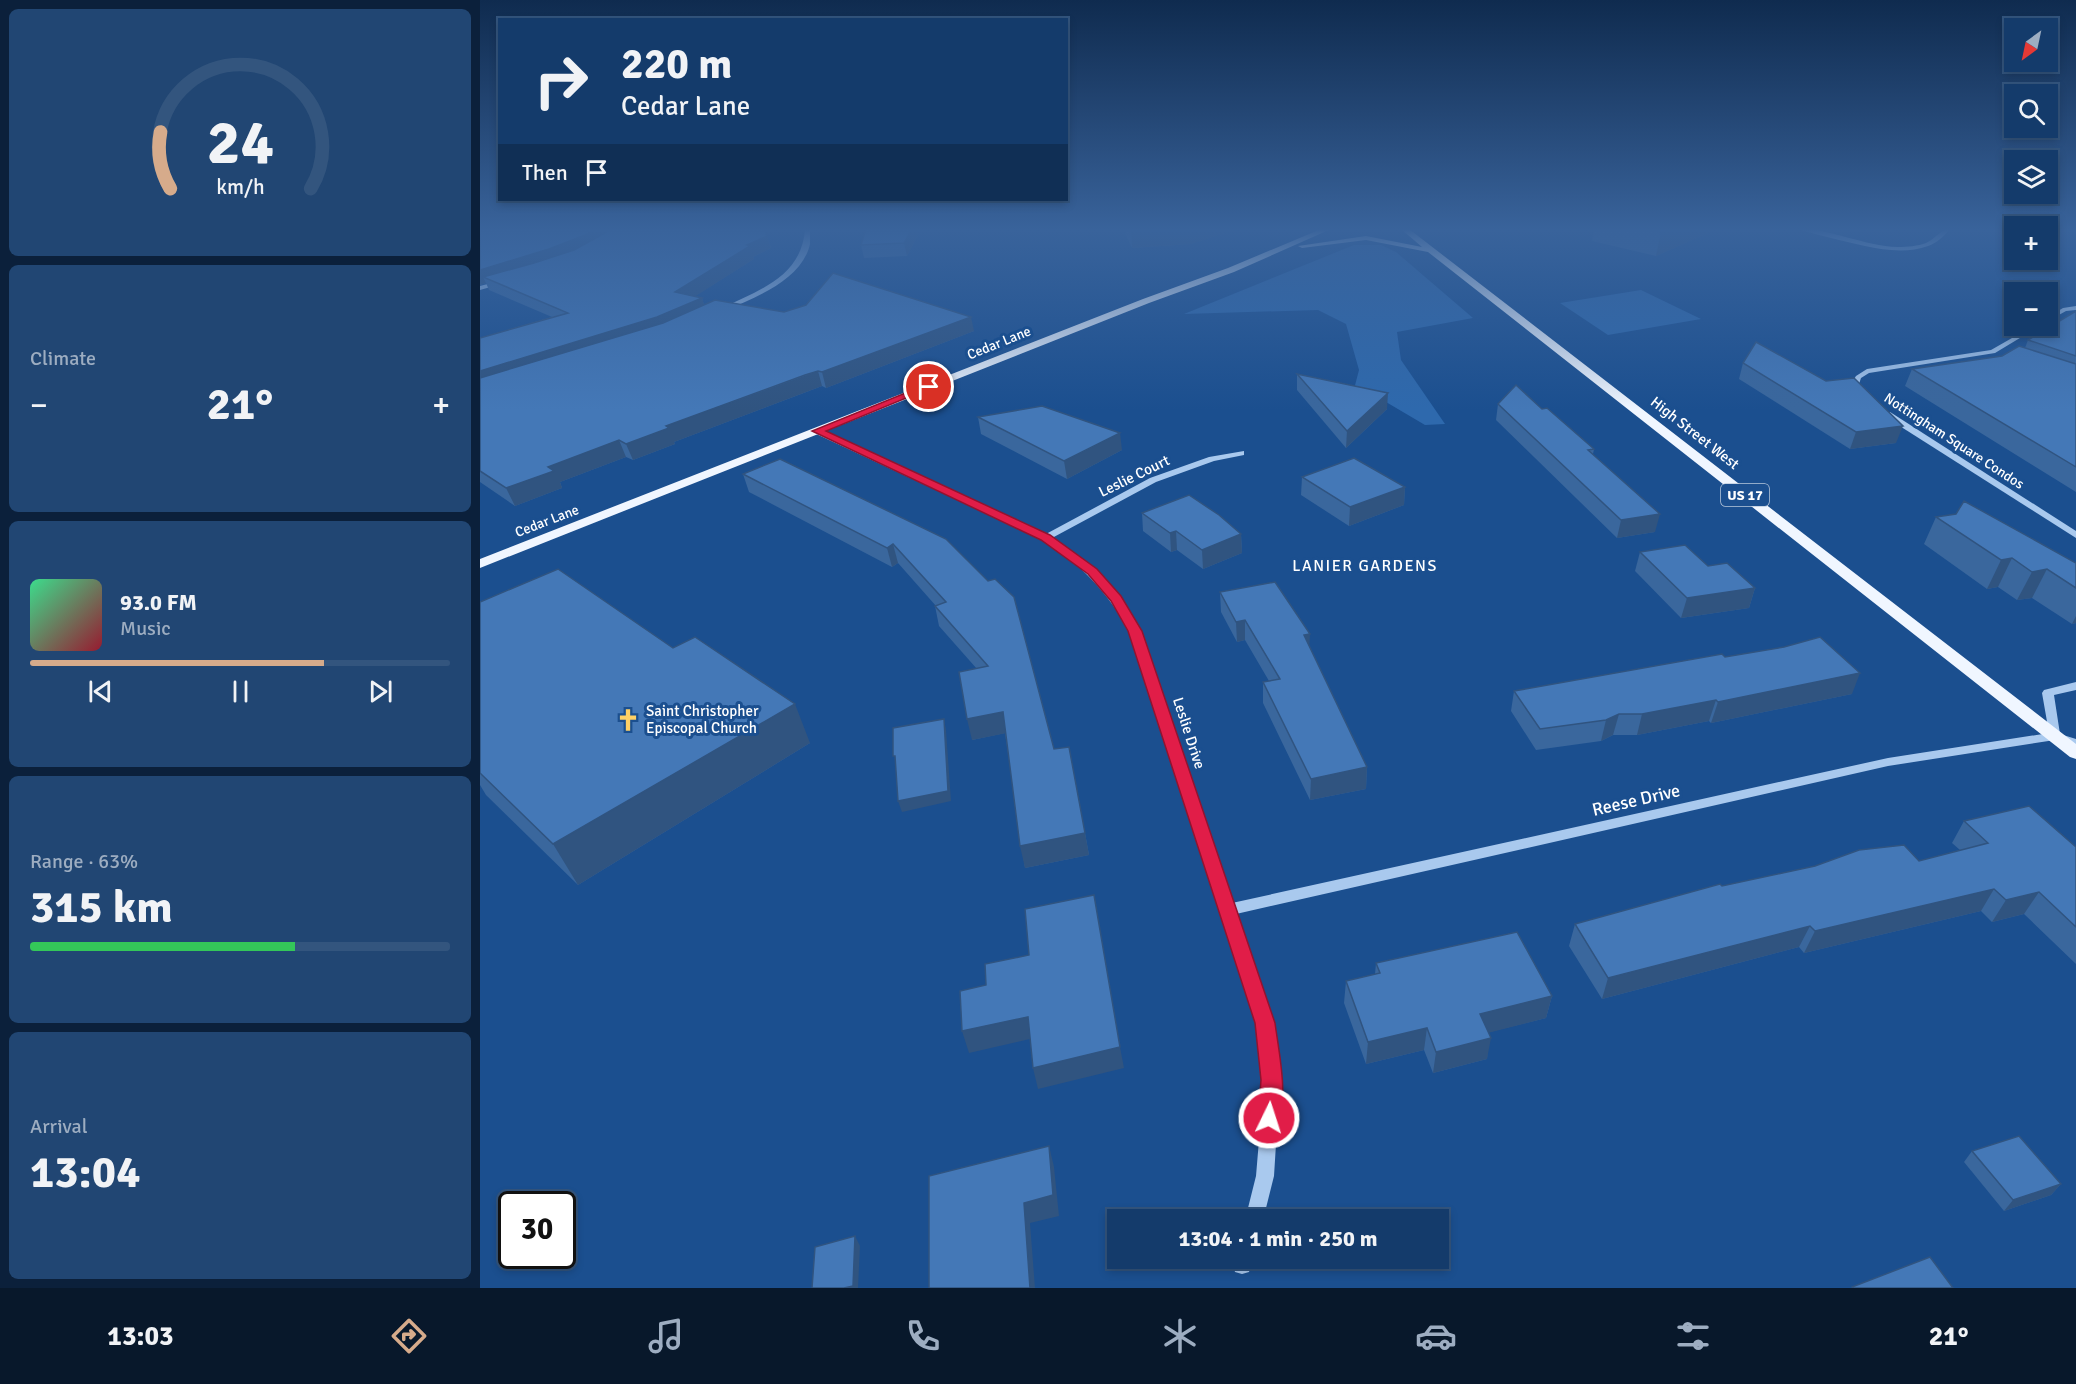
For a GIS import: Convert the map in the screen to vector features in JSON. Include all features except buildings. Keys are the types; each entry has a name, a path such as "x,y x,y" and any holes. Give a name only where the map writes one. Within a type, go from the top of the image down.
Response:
{"main road":[{"name":"Cedar Lane","path":"480,564 1180,289"},
{"name":"High Street West","path":"1481,289 2076,753"}],"street":[{"path":"714,313 762,289"},
{"path":"2058,313 2065,309 2076,308"},
{"name":"Nottingham Square Condos","path":"1863,397 1855,384 1858,377 1867,371 1993,352 2020,336"},
{"name":"Nottingham Square Condos","path":"1993,352 2009,356"},
{"name":"Nottingham Square Condos","path":"1877,408 2076,535"},
{"name":"Leslie Drive","path":"817,431 1046,538 1092,571 1117,599 1135,631 1265,1023 1272,1080 1265,1176 1257,1209"},
{"name":"Leslie Court","path":"1046,538 1153,480 1178,469 1241,453"},
{"path":"2055,736 2048,693 2076,686"},
{"name":"Reese Drive","path":"1227,910 1888,762 2055,736 2076,743"}],"shaded area":[{"path":"1245,289 1439,289 1473,318 1397,332 1401,360 1445,424 1425,425 1386,402 1353,393 1359,370 1346,324 1318,310 1184,314"},
{"path":"1641,290 1701,319 1608,335 1560,303"}],"place":[{"name":"Saint Christopher Episcopal Church","path":"628,720"}],"district":[{"name":"LANIER GARDENS","path":"1365,566"}],"route":[{"path":"929,387 817,431 1046,538 1092,571 1117,599 1135,631 1265,1023 1272,1080 1269,1118"}]}
